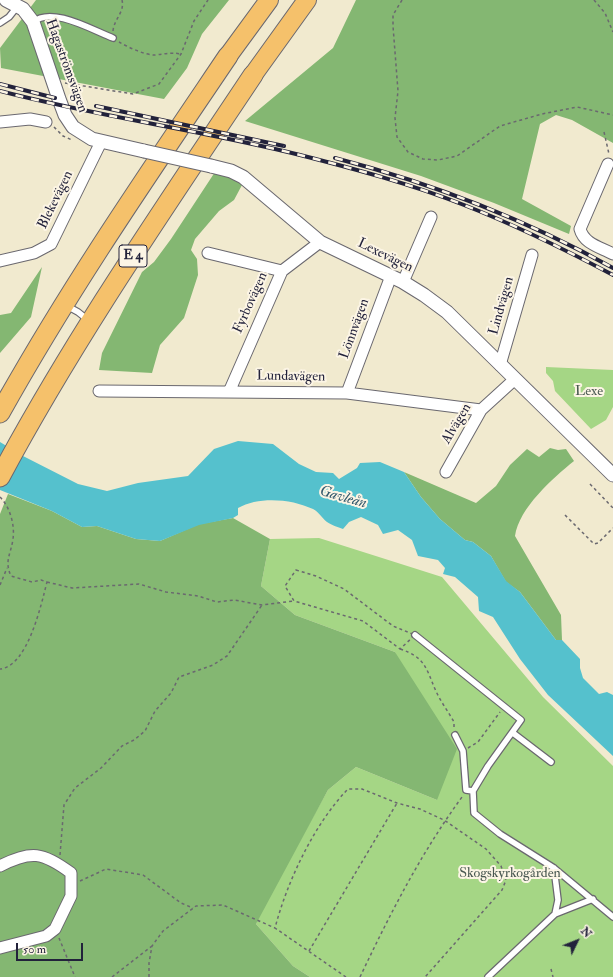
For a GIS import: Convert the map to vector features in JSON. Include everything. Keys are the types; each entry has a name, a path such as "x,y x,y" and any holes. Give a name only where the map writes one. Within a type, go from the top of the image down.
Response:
{"highway":[{"name":"E 4","path":"0,412 64,305 129,201 228,56 269,0"},
{"name":"E 4","path":"0,477 20,440 90,322 253,75 307,0"}],"street":[{"name":"Hagaströmsvägen","path":"6,0 18,5 27,12 33,22 65,115 78,132 100,141"},
{"path":"0,122 30,119 46,122"},
{"name":"Lexevägen","path":"100,141 231,171 242,177 320,242 403,282 447,312 613,475"},
{"name":"Blekevägen","path":"0,261 34,253 51,244 100,141"},
{"path":"608,164 580,229 582,237 588,242 613,254"},
{"path":"403,282 431,217"},
{"name":"Fyrbovägen","path":"229,392 282,271 320,242"},
{"path":"208,253 282,271"},
{"name":"Lindvägen","path":"500,365 532,255"},
{"name":"Lönnvägen","path":"347,393 391,276"},
{"name":"Alvägen","path":"446,472 481,410 515,378"},
{"name":"Lundavägen","path":"99,391 347,393 481,410"},
{"path":"0,866 26,854 35,854 58,864 71,873 71,896 55,929 46,936 0,948"}],"lane":[{"path":"0,23 9,17 18,5"},
{"path":"33,22 39,17 55,16 113,38"},
{"path":"64,305 78,312 90,322"},
{"path":"415,635 503,707 522,720 488,766 474,791 474,813 500,834 554,868 613,917"},
{"path":"513,733 551,762"},
{"path":"455,735 464,751 466,790 474,791"},
{"path":"554,868 558,900 555,914"},
{"path":"488,977 555,914 593,899"}],"path":[{"path":"122,0 124,7 113,25 113,38 128,47 154,55 168,52 181,54"},
{"path":"59,82 133,94 159,84 181,54 194,22 208,0"},
{"path":"402,0 393,15 398,91 395,118 396,137 408,152 429,160 438,160 457,156 500,126 524,118 577,107 613,115"},
{"path":"594,0 604,13 613,32"},
{"path":"604,132 609,155 608,164"},
{"path":"590,484 613,508"},
{"path":"0,497 8,509 12,525 13,540 10,548 7,568 0,585"},
{"path":"564,515 594,544 598,543 613,528"},
{"path":"7,568 11,576 21,580 32,582 41,580 72,588 139,584 166,592 198,596 217,602 234,600 262,605 294,601 363,621 400,649 413,653 429,670 435,690 454,722 455,735"},
{"path":"294,601 285,586 296,570 316,576 344,589 393,626 415,635 400,649"},
{"path":"0,669 16,662 26,648 42,603 47,582"},
{"path":"58,864 61,854 64,805 75,788 101,768 122,746 145,731 155,711 171,693 180,677 213,665 226,656 262,605"},
{"path":"464,751 478,742 503,707"},
{"path":"275,928 281,903 304,852 340,797 348,789 362,789 397,803 420,809 444,820 486,850 501,866 506,880 502,890 425,977"},
{"path":"360,977 391,912 444,820 466,790"},
{"path":"309,951 397,803"},
{"path":"71,884 106,869 126,871 143,875 181,903 193,908"},
{"path":"112,977 152,946 163,931 193,908 206,904 223,904 275,928 346,977"},
{"path":"55,929 75,977"},
{"path":"149,977 149,963 152,946"},
{"path":"551,969 553,977"}],"green space":[{"path":"36,0 229,0 202,34 187,68 164,99 1,68 0,48"},
{"path":"356,0 613,0 613,143 572,120 556,115 540,124 522,199 571,226 569,234 494,203 421,176 245,121 333,48"},
{"path":"215,172 232,177 242,185 234,200 219,211 195,239 191,250 197,259 198,275 184,318 160,345 152,373 99,370 102,353 142,272 154,262 171,239"},
{"path":"42,267 31,317 0,353 0,315 11,313"},
{"name":"Lexe","path":"546,367 613,370 613,407 606,420 591,429 555,391 553,381 546,373"},
{"path":"550,448 558,450 566,449 574,461 556,476 530,504 518,525 515,536 561,615 562,640 556,640 520,592 506,582 491,556 473,542 465,540 440,519 421,497 404,472 476,503 496,486 510,465 527,449 539,457"},
{"path":"8,494 52,511 82,527 97,526 136,539 160,541 199,524 233,518 270,539 261,586 295,615 395,652 457,749 437,800 356,767 328,790 256,924 293,966 310,977 0,977 0,514"},
{"name":"Skogskyrkogården","path":"319,538 442,577 543,697 613,766 613,977 310,977 293,966 256,924 261,910 328,790 356,767 437,800 395,652 295,615 261,586 270,539"}],"water":[{"name":"Gavleån","path":"238,441 273,444 299,464 316,472 333,473 339,479 357,468 360,463 380,462 404,472 421,497 440,519 465,540 473,542 491,556 506,581 520,592 556,640 562,640 580,659 580,668 583,678 599,694 607,692 613,695 613,756 548,695 520,659 493,617 479,611 478,597 455,577 443,574 445,568 438,560 418,556 412,540 398,530 383,534 378,525 361,517 349,522 343,529 329,523 315,510 305,506 286,501 265,500 246,504 238,508 238,515 233,518 199,525 160,541 136,539 97,526 82,527 52,511 0,490 0,442 23,456 78,484 107,491 138,483 188,476 214,449"}],"railway":[{"path":"0,84 55,98"},
{"path":"0,91 75,108 263,146 383,177 444,197 502,221 613,275"},
{"path":"96,106 284,146"},
{"path":"335,158 407,179 477,204 512,218 580,250 613,268"}]}
